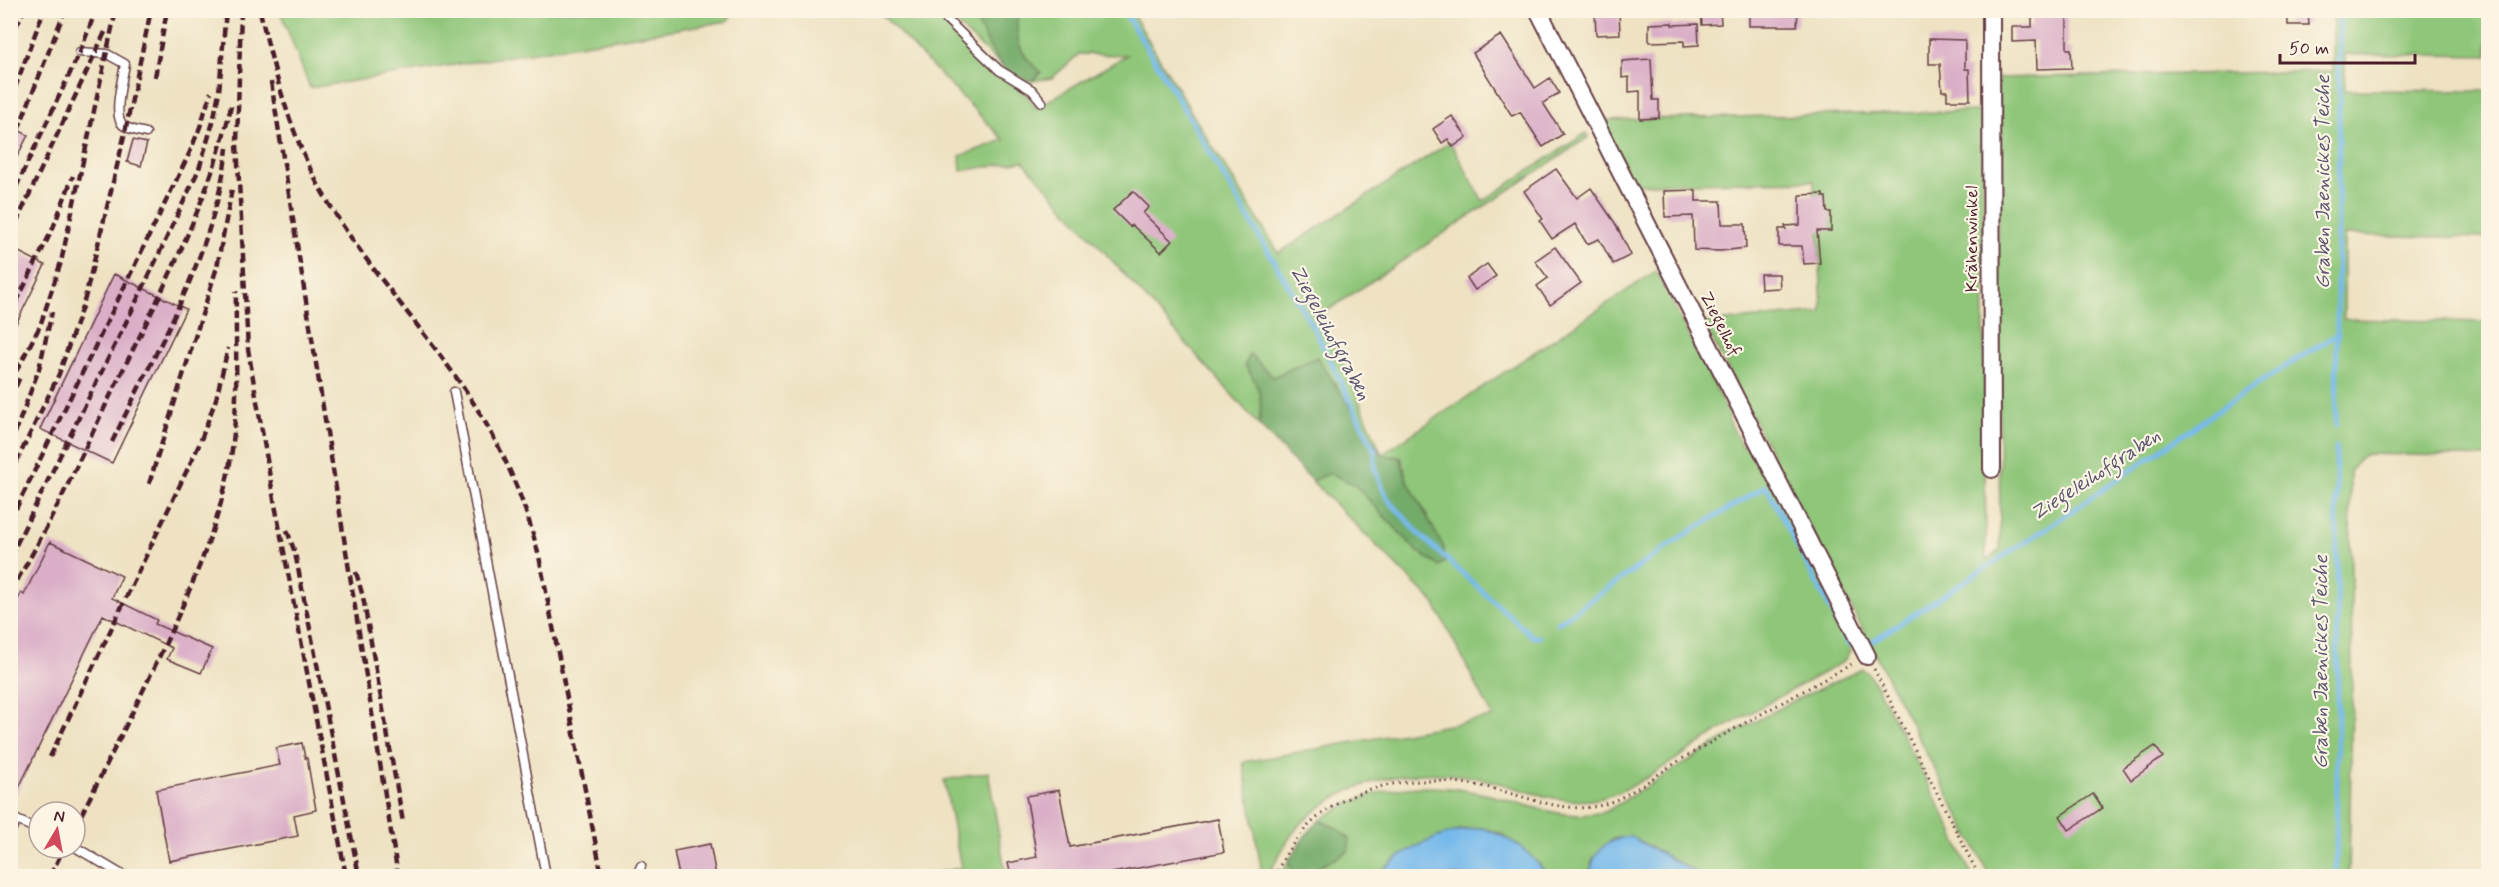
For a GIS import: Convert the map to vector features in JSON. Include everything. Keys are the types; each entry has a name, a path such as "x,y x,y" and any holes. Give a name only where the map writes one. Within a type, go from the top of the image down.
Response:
{"street":[{"name":"Ziegelhof","path":"1539,10 1868,656"},
{"name":"Krähenwinkel","path":"1991,10 1992,469"}],"lane":[{"path":"937,10 999,70 1032,90 1042,102"},
{"path":"80,52 107,54 126,64 118,110 120,123 126,128 146,133"},
{"path":"454,392 546,876"},
{"path":"10,832 14,818"},
{"path":"87,855 124,876"},
{"path":"637,876 640,866"}],"path":[{"path":"1275,876 1304,830 1326,810 1352,796 1385,785 1448,782 1488,787 1569,807 1604,804 1624,796 1720,736 1868,656 1975,868"}],"green space":[{"path":"280,10 733,11 728,21 310,88"},
{"path":"878,11 931,11 981,60 1028,96 1036,108 1127,55 1079,54 1052,78 1032,81 1041,72 1027,59 1019,45 1018,11 1131,11 1279,253 1450,142 1483,201 1586,133 1589,137 1319,316 1339,354 1382,454 1656,271 1730,417 1728,419 1742,447 1745,444 1753,444 1852,640 1843,662 1731,724 1660,770 1615,794 1602,798 1576,801 1562,799 1495,782 1443,774 1416,774 1364,785 1340,795 1317,810 1297,828 1285,844 1269,874 1261,868 1243,762 1493,717 1434,603 1312,481 1331,473 1355,485 1417,551 1428,517 1407,480 1401,457 1382,455 1317,358 1273,378 1250,355 1245,365 1260,394 1259,425 1023,161 961,171 960,156 1004,140"},
{"path":"943,11 972,11 989,45 1005,69"},
{"path":"972,11 1018,11 1017,30 1020,45 1027,59 1041,72 1032,81 1010,73 1002,65 994,55"},
{"path":"2333,11 2488,11 2488,56 2345,54 2345,90 2488,91 2488,238 2344,235 2344,319 2488,322 2488,457 2366,454 2358,459 2350,472 2352,694 2349,876 1990,876 1704,323 1822,312 1818,213 1814,213 1814,181 1633,184 1602,120 1982,111 1986,560 2000,550 1997,78 2333,71"},
{"path":"1250,354 1273,377 1317,357 1382,455 1400,457 1407,480 1444,548 1445,562 1439,566 1417,551 1355,485 1331,473 1312,481 1259,425 1260,394 1245,365"},
{"path":"1862,669 1868,673 1876,685 1949,824 1972,876 1702,876 1630,836 1613,839 1601,850 1592,860 1590,876 1547,876 1539,864 1502,834 1482,828 1461,829 1416,847 1377,876 1281,876 1288,862 1293,872 1326,822 1319,821 1341,807 1364,797 1387,791 1434,787 1459,789 1557,813 1581,815 1607,811 1732,734 1791,702"},
{"path":"988,772 1006,876 918,876 961,868 944,780"},
{"path":"1319,821 1337,828 1350,839 1348,852 1305,874 1293,872 1288,862 1305,836"}],"water":[{"path":"1482,828 1519,846 1534,859 1547,876 1377,876 1399,857 1425,842 1454,832"},
{"path":"1630,836 1702,876 1590,876 1591,867 1601,848 1613,840"}],"building":[{"path":"1595,10 1619,10 1620,34 1596,35"},
{"path":"1701,10 1720,10 1721,24 1702,25"},
{"path":"1749,10 1798,10 1797,26 1749,26"},
{"path":"2288,11 2308,11 2309,25 2288,25"},
{"path":"2067,13 2067,49 2071,49 2072,68 2037,69 2036,41 2012,42 2012,27 2032,27 2032,14"},
{"path":"1672,23 1672,25 1698,24 1699,45 1684,46 1684,41 1649,42 1649,24"},
{"path":"1501,35 1535,88 1550,78 1559,93 1543,103 1563,134 1543,147 1520,112 1512,116 1473,53"},
{"path":"1929,39 1965,40 1965,69 1969,69 1970,100 1947,100 1947,91 1942,91 1940,64 1929,64"},
{"path":"1651,59 1653,100 1659,100 1659,118 1640,119 1640,91 1629,92 1629,77 1622,78 1622,61"},
{"path":"1452,116 1467,137 1453,147 1448,139 1442,143 1433,129"},
{"path":"10,126 28,135 10,171"},
{"path":"133,140 147,143 141,166 127,162"},
{"path":"1556,169 1577,198 1591,188 1615,223 1631,255 1613,264 1599,239 1587,244 1575,224 1552,239 1540,221 1543,219 1524,191"},
{"path":"1696,190 1696,201 1721,201 1722,224 1745,224 1746,248 1720,251 1694,250 1693,216 1665,217 1664,191"},
{"path":"1133,191 1149,207 1143,213 1172,241 1161,252 1113,210"},
{"path":"1823,194 1823,197 1826,197 1827,212 1831,212 1831,231 1817,231 1820,263 1804,264 1802,246 1779,246 1779,229 1786,229 1785,226 1800,225 1800,195"},
{"path":"1555,247 1581,283 1550,305 1537,286 1548,278 1535,261"},
{"path":"15,250 45,265 10,336 10,259"},
{"path":"1487,264 1496,276 1475,290 1467,278"},
{"path":"114,274 186,309 112,463 40,429"},
{"path":"1760,274 1779,274 1780,288 1761,289"},
{"path":"50,542 122,576 112,598 157,620 155,624 212,649 201,673 167,659 172,648 103,615 10,806 10,615 21,593 24,595"},
{"path":"302,743 305,758 307,758 316,810 294,815 298,836 169,861 156,790 280,765 276,748"},
{"path":"2155,746 2163,757 2131,780 2123,768"},
{"path":"1059,790 1070,847 1218,819 1224,852 1096,876 1089,876 1088,872 1063,876 1011,876 1008,863 1037,857 1026,796"},
{"path":"2093,794 2102,808 2069,830 2060,816"},
{"path":"710,844 716,876 679,876 674,851"}],"waterway":[{"name":"Ziegeleihofgraben","path":"1123,10 1317,334 1375,451 1375,470 1387,498 1421,536 1533,637 1539,637"},
{"name":"Graben Jaenickes Teiche","path":"2336,425 2340,10"},
{"name":"Ziegeleihofgraben","path":"1871,642 2047,528 2254,386 2338,334"},
{"name":"Graben Jaenickes Teiche","path":"2336,447 2338,698 2336,876"},
{"name":"Ziegeleihofgraben","path":"1558,623 1677,540 1766,486 1849,645"}],"railway":[{"path":"10,39 24,10"},
{"path":"10,101 44,10"},
{"path":"18,130 65,10"},
{"path":"10,200 80,52 96,10"},
{"path":"10,383 40,326 61,262 116,10"},
{"path":"10,475 59,374 85,298 124,137 151,10"},
{"path":"155,77 167,10"},
{"path":"10,557 199,169 219,92 226,10"},
{"path":"241,10 237,144 248,349 272,489 346,876"},
{"path":"260,11 277,79 292,124 320,188 356,244 476,407 514,481 529,520 540,561 602,876"},
{"path":"10,236 106,30"},
{"path":"271,82 398,876"},
{"path":"10,521 189,154 211,92"},
{"path":"10,592 38,544 181,250 210,178 232,102"},
{"path":"112,442 165,335 197,262 210,225 227,148"},
{"path":"10,315 53,228 73,176"},
{"path":"149,484 217,267 232,189"},
{"path":"87,803 195,578 221,502 234,430 236,291"},
{"path":"10,446 39,369 52,312"},
{"path":"50,757 199,445 216,399 228,348"},
{"path":"10,399 20,377"},
{"path":"287,530 295,553 359,876"},
{"path":"356,572 363,597 403,822"},
{"path":"50,876 58,860"}]}
